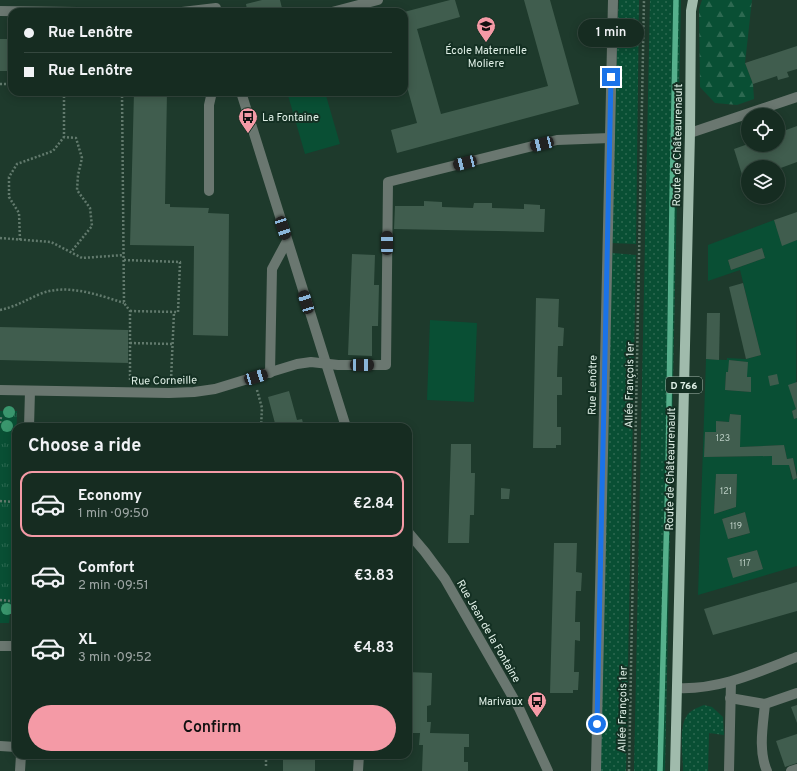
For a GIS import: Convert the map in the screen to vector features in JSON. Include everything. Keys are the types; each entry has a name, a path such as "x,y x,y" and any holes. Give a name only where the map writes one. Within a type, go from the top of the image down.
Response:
{"main road":[{"name":"Route de Châteaurenault","path":"675,771 690,133 691,11 693,0"}],"street":[{"path":"347,8 378,0"},
{"name":"Rue Lenôtre","path":"596,771 613,0"},
{"path":"204,8 215,6"},
{"path":"209,190 209,105 211,96"},
{"path":"242,96 345,423"},
{"path":"690,133 797,97"},
{"name":"Rue Corneille","path":"0,390 169,393 194,392 215,389 311,362 325,362 338,365 386,365 388,182 557,140 610,138"},
{"path":"270,373 272,269 287,241"},
{"path":"29,423 30,391"},
{"name":"Rue Jean de la Fontaine","path":"412,537 445,580 519,708 548,771"},
{"path":"0,646 12,646"},
{"path":"677,688 691,689 731,682 797,657"},
{"path":"729,771 731,682"},
{"path":"730,698 765,704 797,693"},
{"path":"765,704 763,745 767,771"},
{"path":"0,746 12,747"},
{"path":"20,771 21,759"},
{"path":"358,771 359,759"},
{"path":"791,771 797,769"}],"path":[{"name":"Allée François 1er","path":"629,771 644,0"},
{"path":"20,240 19,213 9,197 9,177 17,164 53,151 64,137 64,96"},
{"path":"122,96 124,304"},
{"path":"64,137 76,138 82,158 78,175 77,190 90,208 92,226 71,252"},
{"path":"0,238 51,242 82,258 124,255"},
{"path":"124,260 180,262 178,312 130,311"},
{"path":"0,310 18,305 42,293 67,289 98,294 124,304 130,311 130,382"},
{"path":"171,384 174,312"},
{"path":"130,343 173,344"},
{"path":"256,388 262,408 261,423"},
{"path":"0,423 1,417"},
{"path":"0,501 12,502"},
{"path":"0,600 11,601"},
{"path":"266,759 266,766"}],"green space":[{"path":"619,0 639,0 636,244 611,243"},
{"path":"650,0 681,0 665,771 634,771"},
{"path":"702,0 752,0 745,63 753,84 754,99 737,105 715,103 700,87 699,9"},
{"path":"288,96 326,96 340,144 305,154"},
{"path":"774,220 782,245 797,240 796,409 792,411 794,419 797,418 797,474 793,458 787,459 784,445 740,447 740,415 730,414 729,422 716,421 716,432 706,432 704,457 772,456 789,465 792,479 797,478 797,566 698,595 706,359 746,359 761,355 740,270 708,281 708,245","holes":["762,248 765,258 731,270 728,260","730,360 747,362 747,377 751,377 751,392 725,390 726,372 728,372","716,474 737,475 736,507 714,514","745,512 750,533 729,539 722,519","757,550 763,569 728,558"]},
{"path":"612,253 636,255 626,771 599,771"},
{"path":"430,320 477,323 474,402 427,400"},
{"path":"0,411 17,411 17,423 12,423 12,598 9,623 0,623"},
{"path":"704,705 712,707 723,717 724,735 709,733 708,771 683,771 682,736 684,722 690,713"}],"building":[{"path":"262,0 280,0 282,8 247,8 246,4"},
{"path":"455,0 460,17 417,29 441,114 548,86 524,0 550,0 579,104 397,153 391,130 417,123 408,90 408,11"},
{"path":"0,39 8,39 8,71 0,71"},
{"path":"797,46 797,69 787,72 789,77 778,80 777,76 753,84 745,63"},
{"path":"134,96 167,96 165,204 170,204 170,207 209,208 208,213 229,214 228,336 193,335 194,246 130,245"},
{"path":"797,126 797,162 785,166 785,160 741,160 741,171 734,149 741,146 741,152 785,152 785,130"},
{"path":"424,201 442,202 442,207 473,208 474,203 492,203 492,208 524,209 524,204 540,205 540,209 545,209 544,232 394,229 395,206 424,206"},
{"path":"797,212 797,240 782,246 774,220"},
{"path":"762,248 765,258 731,270 728,260"},
{"path":"352,254 375,255 374,285 379,285 378,326 372,326 372,356 348,355"},
{"path":"743,283 761,355 746,359 729,287"},
{"path":"536,298 559,299 558,327 564,328 563,346 558,346 557,377 562,377 562,395 557,395 557,427 561,427 561,445 556,445 556,448 533,448"},
{"path":"707,313 720,313 719,360 706,359"},
{"path":"0,327 128,330 128,363 0,360"},
{"path":"729,360 748,362 747,377 751,377 751,392 725,390 726,372 728,372"},
{"path":"777,374 779,384 770,386 768,376"},
{"path":"797,382 797,418 794,419 792,411 796,409 788,385"},
{"path":"289,391 297,420 302,419 303,423 275,423 268,397"},
{"path":"730,414 741,415 740,447 784,445 787,459 793,458 797,478 793,480 789,465 772,465 772,456 704,457 705,432 716,432 716,421 729,422"},
{"path":"451,444 471,444 471,473 475,473 474,515 470,515 469,543 448,543"},
{"path":"716,474 737,474 736,507 714,514"},
{"path":"501,488 510,489 509,499 501,499"},
{"path":"745,512 750,533 728,539 722,519"},
{"path":"554,543 577,543 576,572 582,573 581,591 576,591 575,622 580,622 580,641 575,640 574,672 579,672 578,690 573,690 573,693 550,693"},
{"path":"757,550 763,569 733,578 727,558"},
{"path":"797,582 797,611 713,635 704,609"},
{"path":"412,672 432,673 431,705 427,706 427,722 431,722 430,733 469,734 469,747 464,747 464,762 468,762 468,771 422,771 423,745 419,745 420,733 412,733"},
{"path":"797,705 797,723 791,707"},
{"path":"797,734 797,763 785,767 776,741"},
{"path":"283,759 315,759 315,771 283,771"}],"waterway":[{"path":"660,771 668,474 676,0"}],"place":[{"name":"École Maternelle Moliere","path":"486,43"},
{"name":"La Fontaine","path":"248,134"},
{"name":"Marivaux","path":"537,718"}],"route":[{"path":"597,724 611,77"}]}
